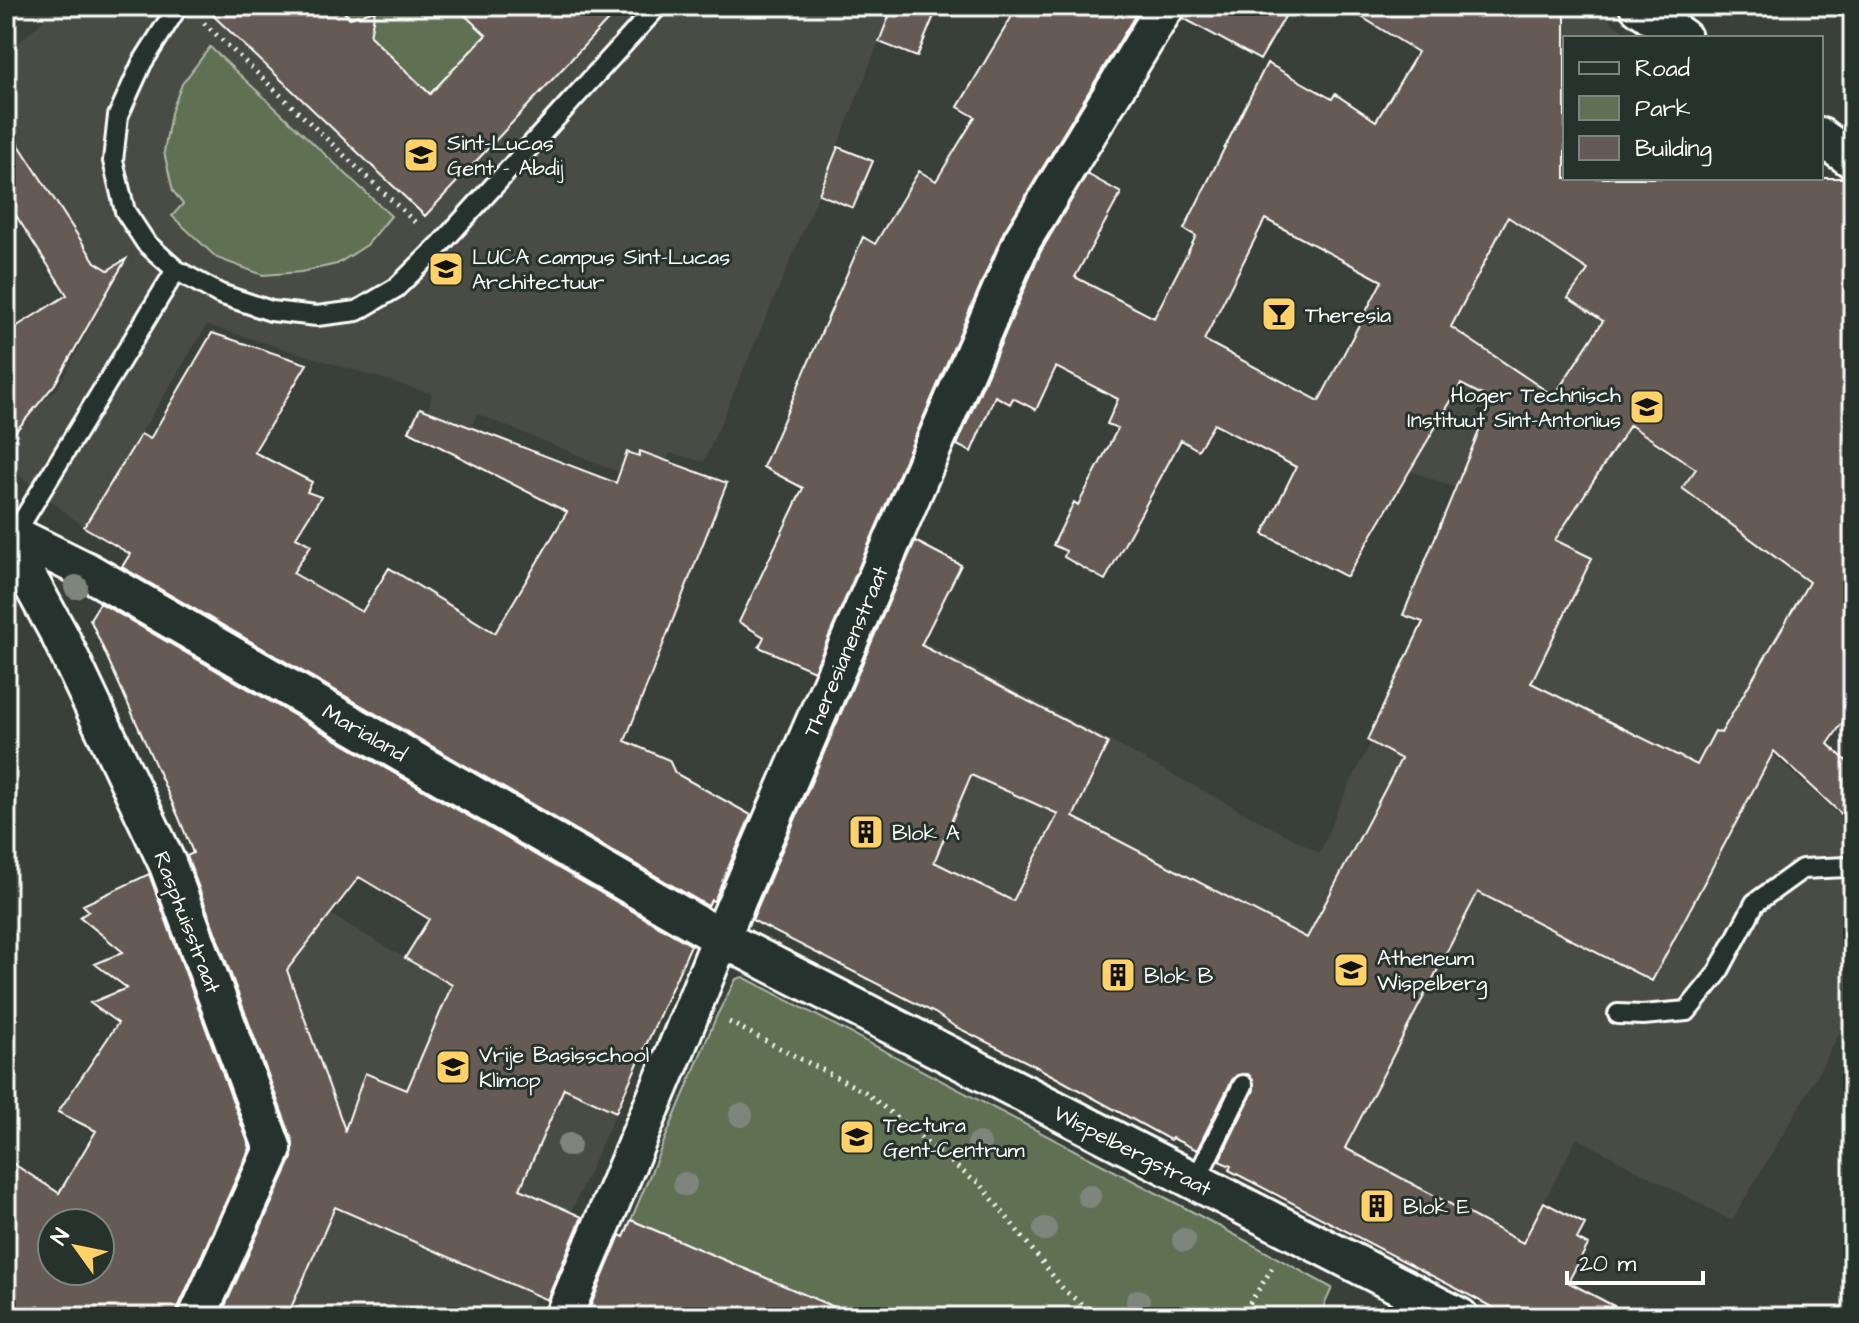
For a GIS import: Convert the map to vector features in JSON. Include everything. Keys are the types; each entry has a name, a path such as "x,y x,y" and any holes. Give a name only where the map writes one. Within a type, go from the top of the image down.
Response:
{"street":[{"name":"Theresianenstraat","path":"563,1317 721,938 1022,241 1166,6"},
{"path":"1638,6 1680,36"},
{"path":"1823,138 1853,160"},
{"name":"Marialand","path":"9,534 87,571 721,938"},
{"name":"Rasphuisstraat","path":"9,534 168,865 273,1149 197,1317"},
{"name":"Wispelbergstraat","path":"721,938 1460,1317"}],"lane":[{"path":"178,6 142,63 118,116 113,161 125,211 146,243 176,270 220,294 271,311 317,316 357,311 396,288 440,245 658,6"},
{"path":"9,534 176,270"},
{"path":"1618,1014 1687,1011 1717,974 1755,903 1802,869 1847,867 1853,872"},
{"path":"1195,1182 1243,1085"}],"path":[{"path":"197,17 440,245"},
{"path":"694,1006 865,1092 979,1182 1064,1290 1098,1317"},
{"path":"1241,1317 1278,1259"}],"shaded area":[{"name":"LUCA campus Sint-Lucas Architectuur","path":"59,6 893,6 819,194 704,462 670,453 655,487 477,414 471,428 428,411 432,394 207,325 84,527 6,465 6,443 36,406 57,389 117,277 95,262 6,124 6,54"},
{"name":"Atheneum Wispelberg","path":"1518,6 1589,6 1631,36 1563,36 1563,180 1823,180 1823,175 1853,197 1853,582 1759,746 1772,754 1853,828 1853,1008 1732,1221 1577,1138 1490,1306 1175,1139 1170,1140 1125,1117 1126,1114 1035,1065 747,917 878,617 1320,853 1336,812 1405,674 1482,498 1408,470 1475,343 1408,291"},
{"name":"Vrije Basisschool Klimop","path":"297,895 516,1022 634,916 689,949 524,1317 230,1317 301,1155 231,961"}],"green space":[{"path":"338,6 489,6 486,35 430,94 370,36 358,16 350,18"},
{"path":"210,47 391,216 367,245 337,264 301,272 263,275 217,258 172,216 183,204 173,191 164,152 171,113 182,84"},
{"name":"Tectura Gent-Centrum","path":"743,977 1332,1288 1319,1317 857,1317 631,1220 717,1015 736,979"}],"building":[{"name":"Sint-Lucas Gent - Abdij","path":"203,6 338,6 350,18 375,10 370,36 430,94 486,35 455,6 621,6 425,216"},
{"path":"893,6 938,6 917,57 879,42"},
{"path":"1018,6 1141,6 1003,233 814,671 759,647 764,637 739,622 803,488 763,467 863,237 875,244 919,171 936,181 975,117 958,107"},
{"path":"1187,6 1291,6 1260,60 1183,18"},
{"path":"1344,6 1565,6 1563,180 1843,178 1853,181 1853,707 1828,744 1853,767 1853,825 1774,751 1652,981 1478,892 1345,1148 1523,1243 1544,1202 1585,1224 1577,1239 1588,1245 1568,1282 1635,1317 1511,1317 1229,1170 1231,1166 1219,1161 1254,1090 1253,1079 1248,1074 1237,1075 1232,1080 1197,1150 1172,1138 1170,1140 1035,1066 954,1026 935,1013 752,920 915,541 961,565 921,645 1108,743 1073,817 1307,938 1401,759 1367,740 1423,622 1403,615 1492,400 1461,384 1347,577 1263,534 1296,467 1214,424 1198,450 1181,440 1105,580 1064,557 1066,551 1053,545 1074,502 1078,505 1118,428 1107,424 1118,399 1056,367 1036,410 1013,398 1010,404 995,396 971,452 957,445 1041,251 1087,174 1121,193 1075,277 1154,318 1196,236 1184,229 1267,63 1332,99 1335,94 1376,121 1418,52","holes":["1508,217 1588,270 1568,298 1603,321 1554,396 1451,327","1265,219 1382,281 1319,401 1204,340","1630,425 1696,469 1682,488 1809,582 1721,733 1715,731 1697,765 1531,683 1592,558 1555,540","971,775 1058,814 1013,901 934,862"]},
{"path":"6,125 95,262 108,270 126,259 55,384 6,443 6,333 67,295 6,200"},
{"path":"838,147 873,161 853,208 819,194"},
{"path":"212,333 307,364 254,452 312,482 307,492 321,497 296,537 311,545 293,573 362,612 389,568 495,633 567,512 409,431 420,408 616,483 627,452 639,456 640,451 727,483 625,741 669,760 675,773 751,815 714,901 711,900 708,906 122,567 130,554 84,527 141,434 150,439"},
{"path":"100,603 691,945 616,1112 564,1088 520,1189 582,1217 547,1300 335,1207 287,1317 220,1317 292,1158 293,1142 187,856 193,853 90,619","holes":["359,877 429,919 405,958 452,985 407,1090 365,1073 345,1130 287,970"]},
{"path":"149,874 250,1148 176,1317 21,1317 6,1307 6,1159 59,1193 96,1131 58,1112 118,1023 90,1003 127,988 95,964 123,952 80,917 89,911 83,905"},
{"path":"631,1220 857,1317 586,1317 620,1235 624,1237"}],"place":[{"name":"Sint-Lucas Gent - Abdij","path":"421,155"},
{"name":"LUCA campus Sint-Lucas Architectuur","path":"446,269"},
{"name":"Theresia","path":"1279,314"},
{"name":"Hoger Technisch Instituut Sint-Antonius","path":"1647,407"},
{"name":"Blok A","path":"866,832"},
{"name":"Atheneum Wispelberg","path":"1351,970"},
{"name":"Blok B","path":"1118,975"},
{"name":"Vrije Basisschool Klimop","path":"453,1067"},
{"name":"Tectura Gent-Centrum","path":"857,1137"},
{"name":"Blok E","path":"1377,1206"}]}
